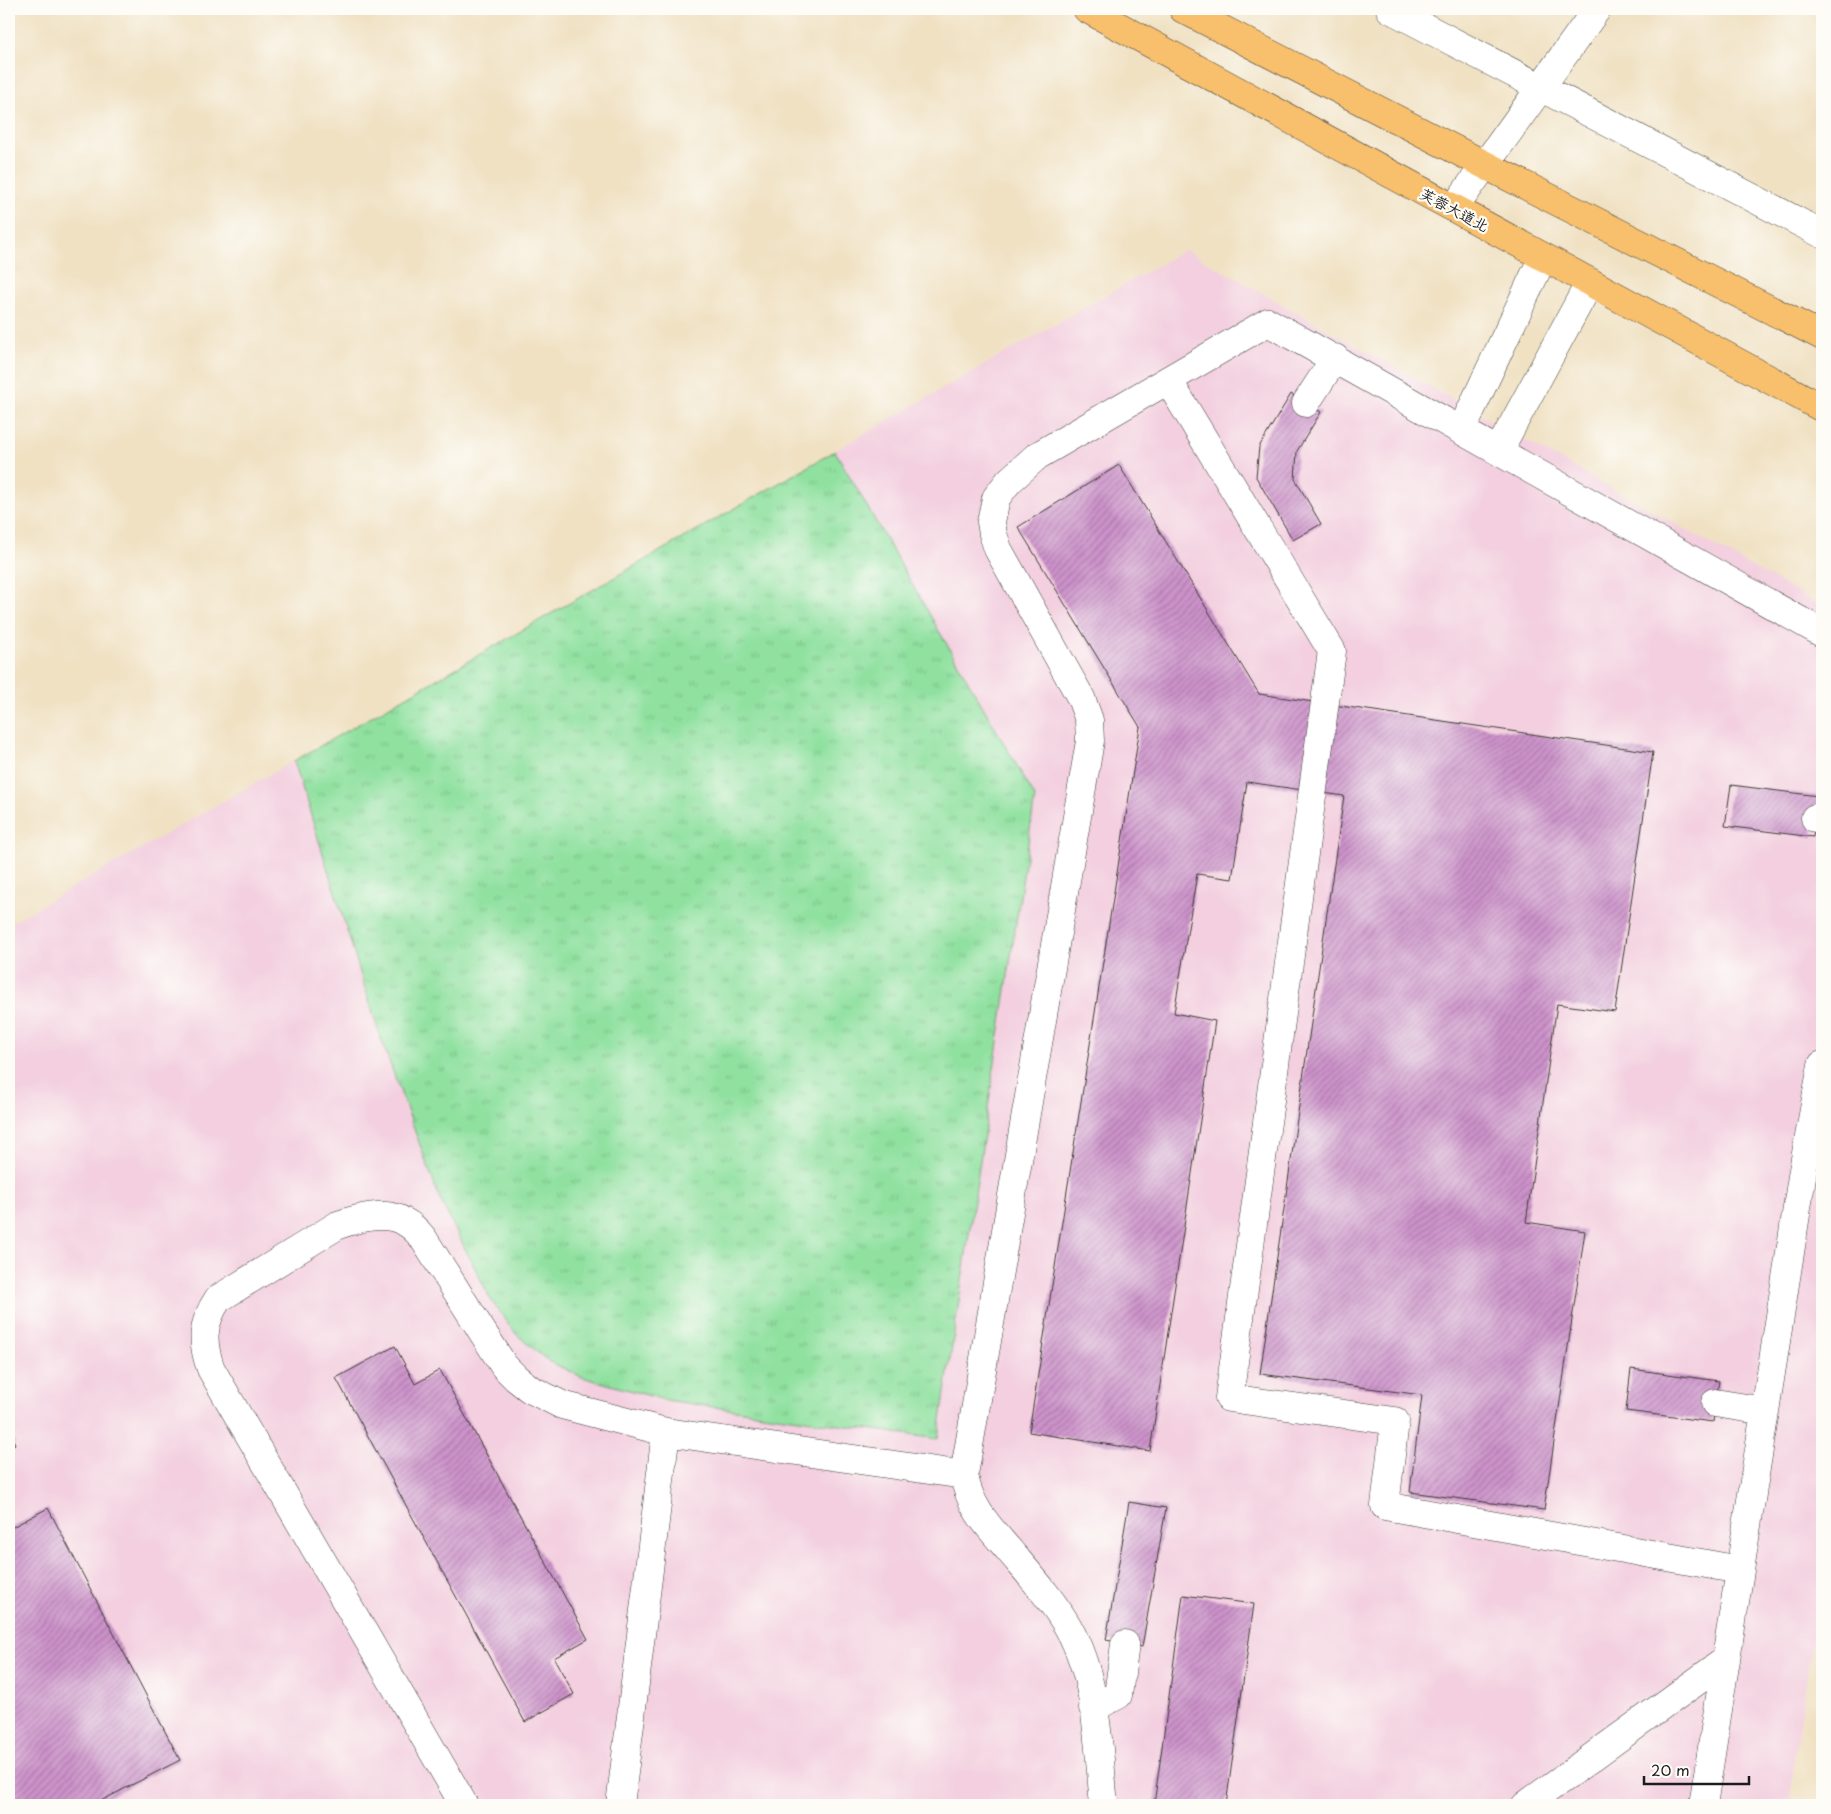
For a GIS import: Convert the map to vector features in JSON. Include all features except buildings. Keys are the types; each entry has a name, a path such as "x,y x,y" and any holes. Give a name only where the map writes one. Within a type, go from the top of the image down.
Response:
{"main road":[{"name":"芙蓉大道北","path":"1087,9 1822,408"},
{"path":"1183,9 1822,336"}],"street":[{"path":"1390,9 1822,234"},
{"path":"1454,208 1597,9"},
{"path":"1462,429 1543,256"},
{"path":"1499,450 1590,282"},
{"path":"1104,1805 1097,1732 1082,1657 1068,1628 1049,1598 982,1519 966,1490 964,1475 1090,741 1089,720 1081,698 998,549 993,534 992,510 1002,489 1038,456 1268,322 1462,429 1822,633"},
{"path":"1306,403 1335,358"},
{"path":"1168,380 1332,651 1230,1398 1394,1421 1385,1506 1740,1570"},
{"path":"1703,1805 1765,1410 1813,1172 1822,1065"},
{"path":"464,1805 215,1375 206,1355 204,1341 210,1312 218,1299 338,1225 373,1217 394,1218 404,1221 423,1238 504,1366 530,1389 562,1405 666,1432 964,1475"},
{"path":"1716,1403 1765,1410"},
{"path":"620,1805 666,1432"},
{"path":"1093,1708 1118,1695 1125,1644"},
{"path":"1526,1805 1726,1660"}],"shaded area":[{"path":"1185,250 1822,606 1822,1574 1788,1805 9,1805 9,924"}],"green space":[{"path":"835,451 1035,797 938,1439 665,1400 582,1377 548,1361 516,1334 491,1300 439,1197 380,1036 294,761"}]}
